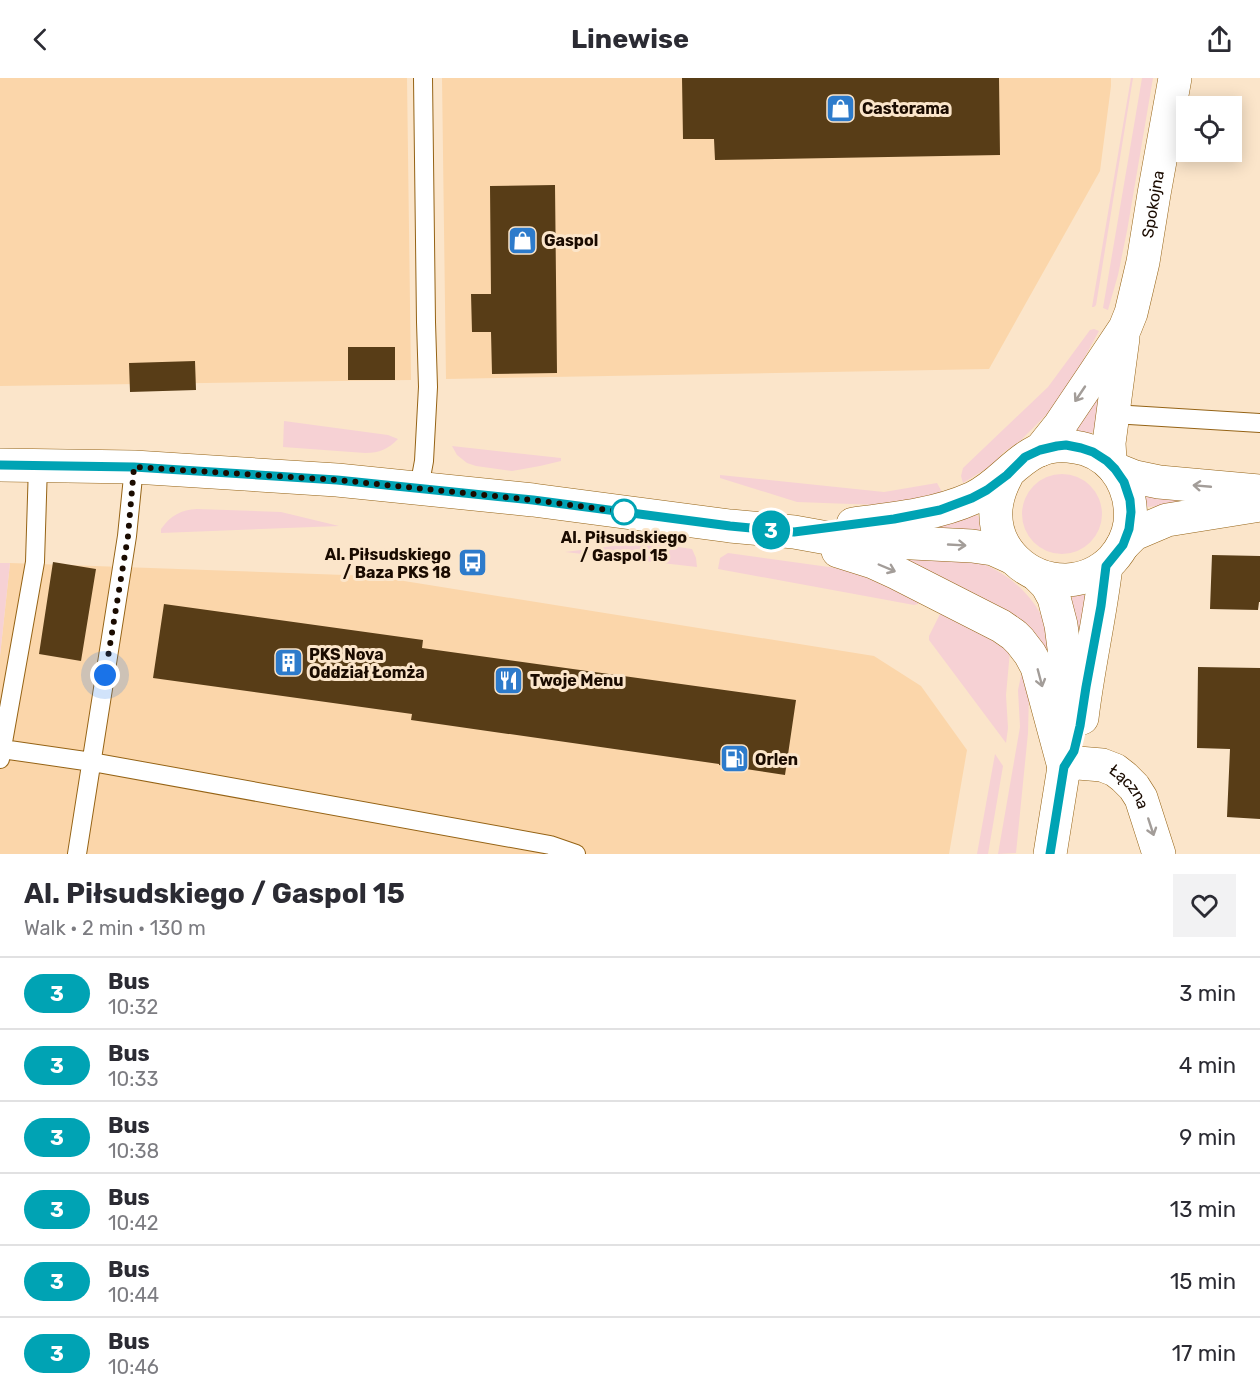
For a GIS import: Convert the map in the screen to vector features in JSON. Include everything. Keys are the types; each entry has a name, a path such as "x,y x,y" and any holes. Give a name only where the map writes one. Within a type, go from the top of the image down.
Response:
{"street":[{"name":"Spokojna","path":"1040,450 1060,425 1125,328 1131,313 1143,262 1175,78"},
{"name":"Spokojna","path":"1115,469 1110,460 1108,443 1125,328"},
{"path":"794,532 894,519 940,510 987,490 1025,457 1057,446 1081,448 1107,461 1124,482 1130,500 1129,529 1114,555 1101,606 1080,726 1074,751 1064,767"},
{"path":"0,465 134,467 337,480 533,500 730,526 794,532 833,539 972,546 993,549 1025,567 1057,580 1076,579 1092,574 1134,534 1167,520 1260,506"},
{"path":"1115,469 1135,477 1159,482 1260,491"},
{"path":"1007,475 998,495 995,511 999,536 1005,547 1047,585 1054,598 1064,647 1064,767 1050,854"},
{"path":"794,532 897,573 1014,634 1037,667 1064,767"},
{"name":"Łączna","path":"1064,767 1078,763 1102,765 1115,770 1124,777 1141,798 1160,854"}],"lane":[{"path":"419,488 425,443 428,387 423,78"},
{"path":"1113,414 1260,423"},
{"path":"38,465 35,562 1,754 92,762 576,854"},
{"path":"77,854 128,536 134,467"}],"shaded area":[{"path":"0,78 407,78 411,380 0,386"},
{"path":"442,78 1111,78 1111,86 1100,171 989,369 446,379"},
{"path":"1131,78 1133,78 1096,305 1092,307"},
{"path":"1142,78 1153,78 1127,231 1108,310 1103,308"},
{"path":"1090,330 1099,331 1056,405 992,465 963,483 961,476 963,468 1048,387"},
{"path":"1109,377 1093,432 1084,433 1074,429"},
{"path":"284,421 388,435 398,439 383,450 370,453 283,447"},
{"path":"452,446 561,458 561,461 512,471 467,463 457,455"},
{"path":"1062,474 1077,477 1090,486 1099,499 1102,514 1099,529 1090,542 1077,551 1062,554 1047,551 1034,542 1025,529 1022,514 1025,499 1034,486 1047,477"},
{"path":"720,475 884,492 937,483 942,492 935,496 878,505 797,502 720,478"},
{"path":"1145,492 1206,501 1148,507 1145,504"},
{"path":"197,509 281,512 339,526 161,533 161,529 173,517 181,512"},
{"path":"975,514 979,517 980,531 918,529"},
{"path":"645,542 692,549 697,567 565,552"},
{"path":"728,553 836,568 871,576 921,599 918,604 914,605 718,569 720,558"},
{"path":"904,556 981,563 1010,579 1027,595 1040,613 1046,627 1051,656 904,561"},
{"path":"0,563 10,563 0,656"},
{"path":"10,563 373,576 874,656 921,686 967,750 949,854 0,854 0,656"},
{"path":"1074,595 1088,595 1083,657 1071,599"},
{"path":"942,610 997,640 1010,651 1006,695 1008,728 1006,743 929,640"},
{"path":"1022,671 1029,694 1028,733 1016,853 998,854 1020,727 1018,690"},
{"path":"995,754 1003,766 988,854 977,854"}],"building":[{"name":"Castorama","path":"682,78 999,78 1000,155 715,160 714,139 683,139"},
{"name":"Gaspol","path":"555,185 557,373 492,374 491,332 472,332 471,294 491,294 490,186"},
{"path":"348,347 395,347 395,380 348,380"},
{"path":"195,361 196,390 130,392 129,363"},
{"path":"1212,555 1260,556 1258,610 1210,609"},
{"path":"53,562 96,569 81,661 39,654"},
{"path":"164,604 423,640 422,648 796,700 785,775 411,720 412,714 153,678"},
{"path":"1198,667 1260,668 1260,819 1227,817 1230,749 1197,748"}],"bus line":[{"name":"3","path":"0,465 134,467 337,480 533,500 730,526 794,532 894,519 940,510 987,490 1025,457 1040,450 1066,445 1093,452 1107,461 1124,482 1131,512 1129,529 1123,545 1106,566 1080,726 1074,751 1064,767 1050,854"}],"place":[{"name":"Castorama","path":"841,108"},
{"name":"Gaspol","path":"523,240"},
{"name":"Al. Piłsudskiego / Gaspol 15","path":"624,512"},
{"name":"Al. Piłsudskiego / Baza PKS 18","path":"472,563"},
{"name":"PKS Nova Oddział Łomża","path":"288,663"},
{"name":"Twoje Menu","path":"509,680"},
{"name":"Orlen","path":"734,759"}],"route":[{"path":"105,675 128,536 134,467 337,480 533,500 624,512"}]}
